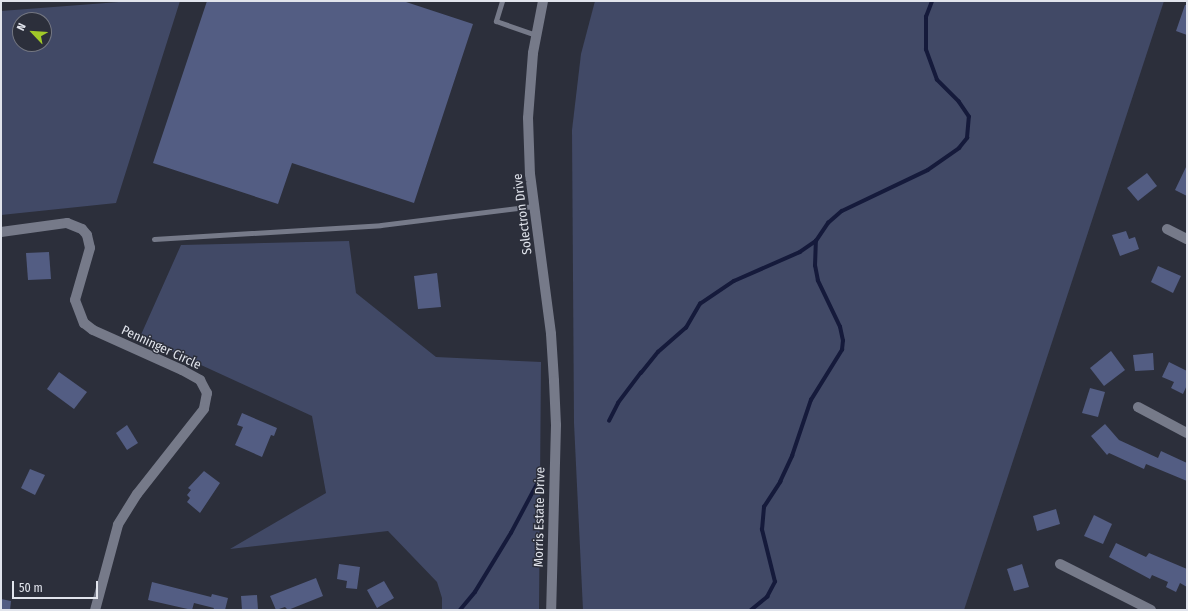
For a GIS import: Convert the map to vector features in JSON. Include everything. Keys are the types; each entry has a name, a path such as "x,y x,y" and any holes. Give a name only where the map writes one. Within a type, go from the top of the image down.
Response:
{"street":[{"name":"Solectron Drive","path":"543,1 536,35 528,118 534,206 551,334 556,425"},
{"name":"Penninger Circle","path":"1,232 68,223 82,229 90,241 90,248 76,300 84,322 94,330 182,370 200,380 207,393 204,410 137,494 121,520 112,545 95,610"},
{"path":"1166,229 1187,239"},
{"path":"1138,407 1187,433"},
{"name":"Morris Estate Drive","path":"551,610 556,425"},
{"path":"1060,564 1151,610"}],"lane":[{"path":"502,1 496,21 536,35"},
{"path":"154,239 381,225 534,206"}],"shaded area":[{"path":"132,1 180,1 116,203 1,215 1,11"},
{"path":"595,1 1164,1 964,610 583,610 574,423 572,130 581,54"},
{"path":"349,241 356,293 436,357 541,362 539,610 442,610 442,598 437,582 388,531 230,549 326,493 312,416 140,337 181,245"}],"building":[{"path":"207,1 403,1 473,24 414,203 292,163 278,204 153,163"},
{"path":"1185,5 1187,5 1187,35 1176,31"},
{"path":"1187,165 1187,196 1175,190"},
{"path":"1147,173 1157,186 1138,201 1127,188"},
{"path":"1126,231 1129,239 1135,237 1139,249 1120,256 1112,235"},
{"path":"49,252 51,279 28,280 26,253"},
{"path":"1158,266 1181,276 1173,293 1151,282"},
{"path":"437,273 441,307 418,309 414,276"},
{"path":"1111,351 1125,370 1104,386 1090,368"},
{"path":"1153,353 1154,370 1135,371 1133,355"},
{"path":"1169,362 1187,371 1187,385 1183,394 1171,388 1174,382 1162,377"},
{"path":"59,372 87,392 74,409 47,389"},
{"path":"1090,388 1105,392 1098,417 1082,413"},
{"path":"242,413 277,428 274,436 271,435 262,457 235,445 243,427 237,425"},
{"path":"1105,424 1119,440 1158,458 1161,451 1187,463 1187,481 1146,464 1144,469 1109,453 1107,455 1091,436"},
{"path":"127,425 138,443 127,450 116,433"},
{"path":"30,469 45,475 35,495 21,488"},
{"path":"204,471 220,483 200,513 187,502 190,498 187,495 191,490 188,488"},
{"path":"1056,509 1060,524 1037,531 1033,516"},
{"path":"1094,515 1112,524 1103,544 1084,536"},
{"path":"1116,543 1146,557 1149,553 1187,569 1187,587 1180,583 1176,592 1166,587 1168,582 1152,575 1150,579 1109,557"},
{"path":"339,564 360,567 357,589 346,588 347,581 337,579"},
{"path":"1022,564 1029,587 1014,591 1007,569"},
{"path":"316,578 323,596 288,610 285,607 276,610 270,596"},
{"path":"384,581 394,598 377,608 367,590"},
{"path":"152,582 211,597 212,594 228,598 225,610 213,610 214,608 194,603 192,610 148,600"},
{"path":"257,595 258,610 242,610 241,596"},
{"path":"1,599 11,601 10,610 1,610"}],"waterway":[{"path":"609,421 618,403 641,373 658,352 686,328 700,304 734,281 800,252 816,241 828,223 842,211 928,170 959,148 967,138 969,117 959,102 937,80 926,50 926,17 932,1"},
{"path":"751,610 767,597 775,582 762,530 764,507 780,482 792,456 811,400 842,350 843,341 840,327 818,281 815,266 816,241"},
{"path":"460,610 475,592 511,533 544,471"}]}
